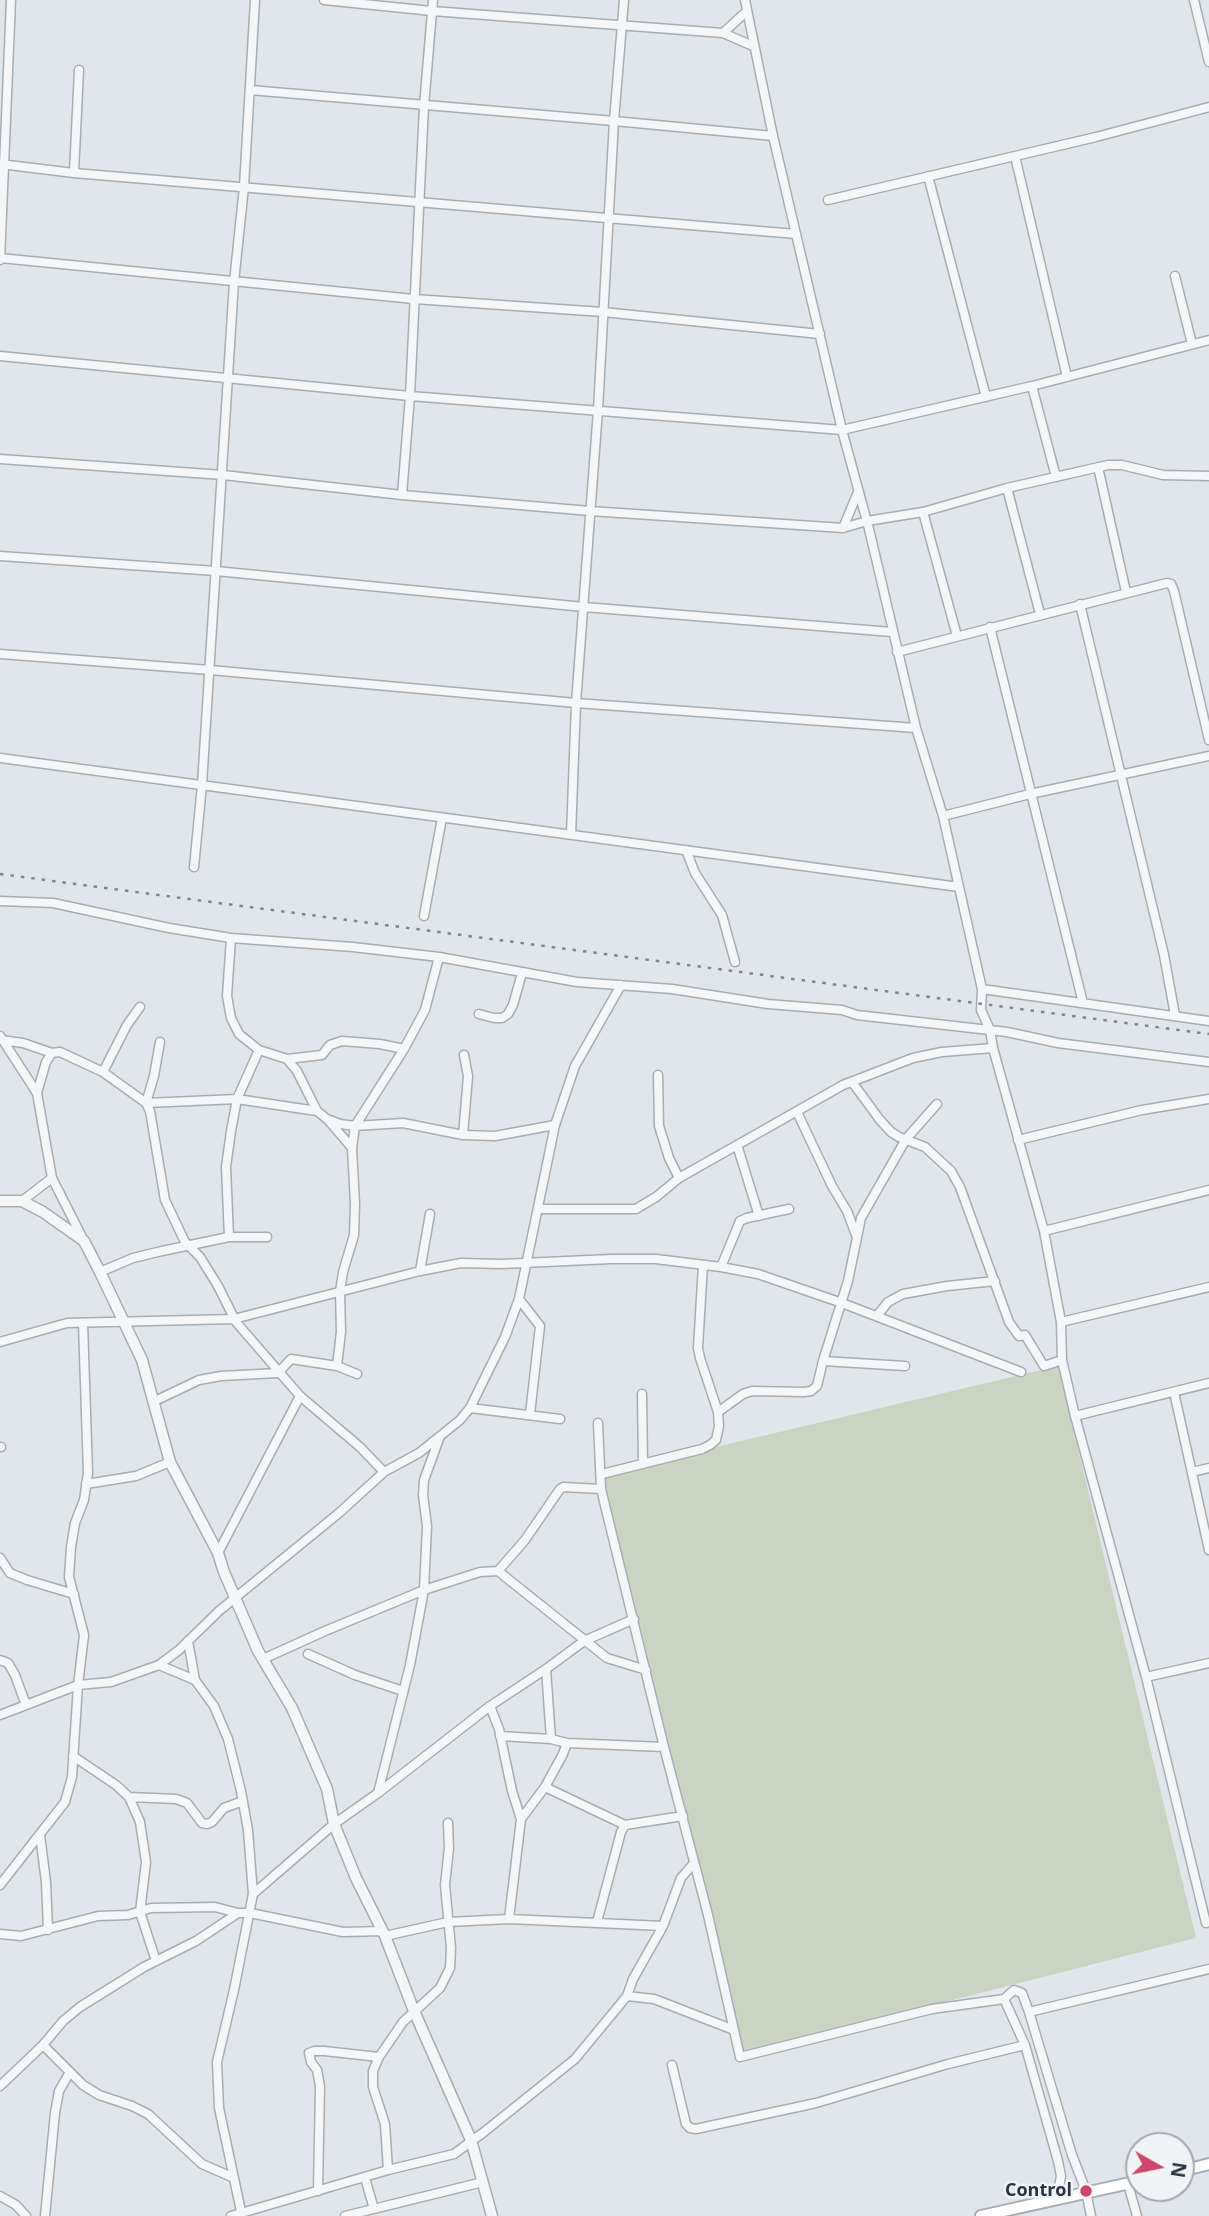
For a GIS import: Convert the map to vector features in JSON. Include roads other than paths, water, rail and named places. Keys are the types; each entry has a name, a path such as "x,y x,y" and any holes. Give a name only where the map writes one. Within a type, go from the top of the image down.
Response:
{"main road":[{"path":"981,2216 1125,2184"}],"street":[{"path":"11,0 4,67 0,258 414,299 603,312 820,334"},
{"path":"194,867 202,785 255,0"},
{"path":"324,0 723,33 753,46"},
{"path":"402,495 410,396 424,106 433,0"},
{"path":"571,835 576,703 624,0"},
{"path":"745,0 773,136 842,430 867,521 916,729 943,816 982,989 981,1010 990,1030 1044,1231 1061,1322 1062,1360 1075,1416 1146,1677 1206,1923"},
{"path":"1194,0 1209,62"},
{"path":"723,33 747,11"},
{"path":"74,173 79,70"},
{"path":"250,90 773,136"},
{"path":"828,200 1209,107"},
{"path":"1015,156 1067,377"},
{"path":"2,164 74,173 796,234"},
{"path":"928,176 986,397"},
{"path":"1175,276 1192,344"},
{"path":"0,356 410,396 842,430 1032,386 1209,340"},
{"path":"1032,386 1056,477"},
{"path":"0,459 223,475 402,495 590,511 843,528 867,521 923,512 1007,488 1108,465 1122,465 1163,475 1209,476"},
{"path":"1098,467 1126,592"},
{"path":"1007,488 1040,614"},
{"path":"843,528 858,491"},
{"path":"923,512 957,636"},
{"path":"0,556 216,570 584,607 892,632"},
{"path":"897,652 1126,592 1171,584 1209,740"},
{"path":"1080,604 1164,955 1175,1015"},
{"path":"990,627 1083,1003"},
{"path":"0,654 916,729"},
{"path":"943,816 1030,794 1209,756"},
{"path":"0,758 958,887"},
{"path":"424,916 442,818"},
{"path":"686,850 695,873 722,915 735,962"},
{"path":"0,901 53,903 156,926 231,938 353,947 439,957 577,982 671,989 768,1004 842,1010 857,1015 990,1030 1209,1062"},
{"path":"231,938 227,996 231,1018 239,1034 259,1050 287,1059 322,1055 330,1045 342,1041 370,1042 404,1049"},
{"path":"337,1366 341,1332 340,1291 354,1235 352,1148 355,1126 404,1049 425,1010 439,957"},
{"path":"479,1014 502,1018 508,1014 522,973"},
{"path":"0,1715 78,1685 111,1682 159,1665 384,1472 419,1453 460,1420 470,1408 505,1337 519,1299 555,1125 575,1066 621,985"},
{"path":"982,989 1209,1021"},
{"path":"103,1072 122,1034 140,1007"},
{"path":"1,1038 52,1053 60,1052 103,1072 146,1103 150,1111 165,1200 188,1246 200,1257 234,1319 300,1396 360,1447 384,1472"},
{"path":"1,1038 37,1093 52,1178 142,1360 170,1462 218,1553 224,1573 263,1659 292,1708 327,1789 334,1824 356,1878 384,1933 414,2011 471,2140 492,2216"},
{"path":"146,1103 160,1042"},
{"path":"538,1209 636,1209 679,1178 852,1082 913,1058 942,1052 993,1048"},
{"path":"229,1237 226,1167 230,1131 237,1099 259,1050"},
{"path":"37,1093 46,1062 52,1053"},
{"path":"463,1135 468,1076 464,1055"},
{"path":"287,1059 297,1070 317,1111 352,1148"},
{"path":"658,1075 659,1126 669,1158 679,1178"},
{"path":"852,1082 891,1132 925,1147 951,1171 960,1187 1006,1316 1019,1336 1025,1335 1044,1366 1062,1360"},
{"path":"146,1103 237,1099 317,1111"},
{"path":"1018,1140 1142,1110 1209,1099"},
{"path":"718,1412 743,1394 752,1391 811,1391 817,1386 842,1303 861,1218 906,1139 937,1104"},
{"path":"797,1112 832,1186 847,1211 857,1238"},
{"path":"327,1119 355,1126 403,1123 463,1135 495,1136 555,1125"},
{"path":"737,1145 759,1216"},
{"path":"22,1201 52,1178"},
{"path":"1044,1231 1209,1190"},
{"path":"0,1200 22,1201 43,1212 84,1241"},
{"path":"721,1267 740,1221 789,1209"},
{"path":"420,1271 430,1214"},
{"path":"100,1272 133,1258 229,1237 267,1237"},
{"path":"0,1342 67,1323 234,1319 461,1263 656,1259 758,1274 877,1316 1021,1372"},
{"path":"602,1474 710,1446 716,1440 718,1412 698,1348 703,1265"},
{"path":"877,1316 888,1302 903,1294 995,1281"},
{"path":"1061,1322 1209,1287"},
{"path":"519,1299 540,1326 530,1414"},
{"path":"0,1885 65,1802 72,1777 84,1635 69,1577 75,1523 84,1500 86,1484 83,1322"},
{"path":"155,1401 200,1380 221,1376 278,1373 291,1359 337,1366 357,1374"},
{"path":"823,1361 905,1366"},
{"path":"1075,1416 1209,1382"},
{"path":"1174,1392 1209,1549"},
{"path":"642,1394 643,1464"},
{"path":"218,1553 300,1396"},
{"path":"470,1408 560,1419"},
{"path":"598,1423 601,1489 740,2057 932,2009 1004,1999 1013,1990 1022,1993 1072,2155 1086,2191 1091,2216"},
{"path":"378,1793 424,1590 427,1526 424,1480 439,1438"},
{"path":"86,1484 136,1476 170,1462"},
{"path":"1192,1472 1209,1468"},
{"path":"498,1571 560,1489 601,1489"},
{"path":"0,1558 10,1573"},
{"path":"0,1569 74,1594"},
{"path":"263,1659 424,1590 480,1572 498,1571 584,1641 615,1661 646,1670"},
{"path":"253,1894 334,1824 490,1706 584,1641 634,1619"},
{"path":"188,1641 195,1680 214,1706 228,1739 243,1801 253,1894 216,2062 219,2108 242,2215"},
{"path":"308,1654 355,1675 403,1691"},
{"path":"0,1660 8,1663 15,1675 26,1705"},
{"path":"1146,1677 1209,1662"},
{"path":"159,1665 195,1680"},
{"path":"546,1669 551,1740"},
{"path":"490,1706 521,1819 509,1919"},
{"path":"500,1736 567,1743 664,1747"},
{"path":"521,1819 545,1787 567,1743"},
{"path":"74,1756 129,1797 140,1822 146,1862 140,1912 156,1961"},
{"path":"545,1787 625,1825 683,1816"},
{"path":"129,1797 176,1799 187,1803 202,1823 207,1824 224,1808 243,1801"},
{"path":"388,2170 385,2124 373,2087 373,2071 379,2057 403,2022 440,1989 450,1968 451,1948 445,1885 449,1848 448,1823"},
{"path":"597,1922 625,1825"},
{"path":"40,1835 48,1930"},
{"path":"231,2216 242,2215 388,2170 454,2154 484,2132 575,2059 627,1996 633,1979 663,1926 681,1878 694,1863"},
{"path":"0,1934 21,1936 98,1916 128,1915 151,1908 215,1907 343,1932 384,1933 448,1922 509,1919 663,1926"},
{"path":"0,2086 80,2007 156,1961 196,1941 238,1913"},
{"path":"1029,2012 1209,1969"},
{"path":"627,1996 654,1999 734,2030"},
{"path":"1004,1999 1026,2045 1062,2176 1057,2198"},
{"path":"43,2045 83,2085 99,2095 132,2106 148,2115 202,2164 234,2178"},
{"path":"673,2065 686,2124 696,2129 816,2103 948,2064 1026,2045"},
{"path":"318,2191 320,2086 317,2070 309,2053 324,2051 379,2057"},
{"path":"45,2216 54,2113 60,2091 70,2072"},
{"path":"1058,2161 1064,2164 1069,2162 1072,2155"},
{"path":"365,2178 379,2210"},
{"path":"345,2216 379,2210 483,2182"},
{"path":"0,2196 26,2216"}],"railway":[{"path":"0,874 1209,1034"}],"place":[{"name":"Control","path":"1086,2191"}]}
